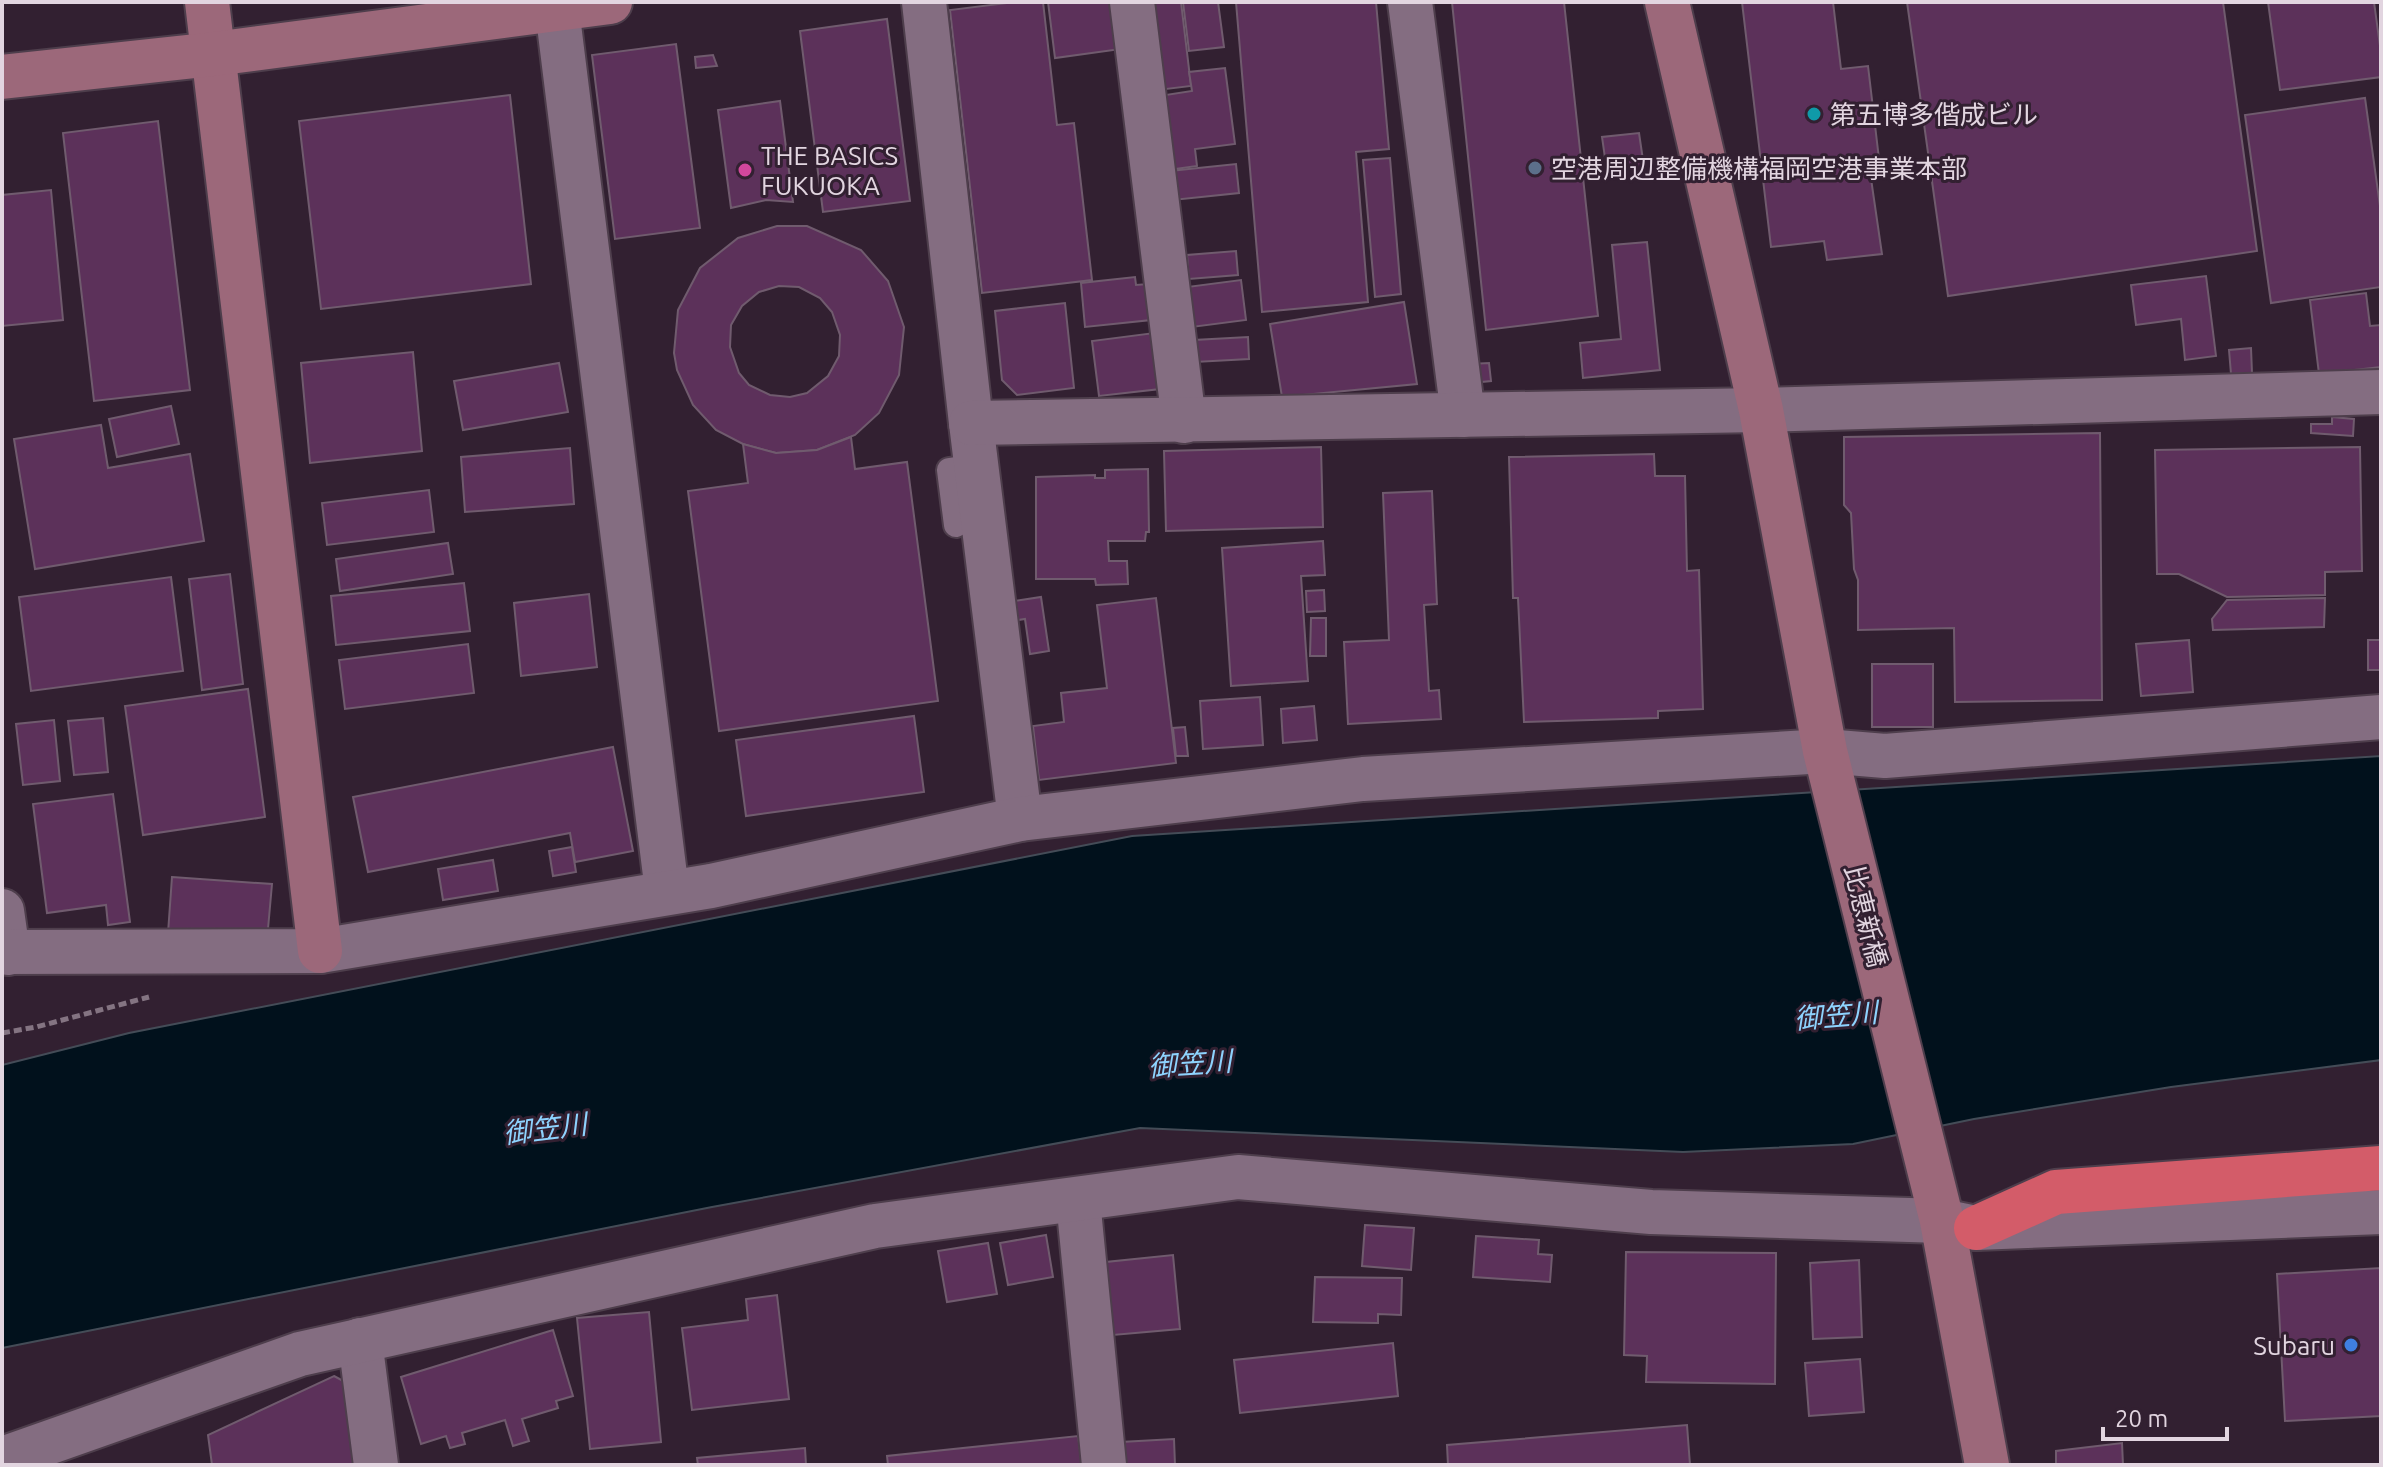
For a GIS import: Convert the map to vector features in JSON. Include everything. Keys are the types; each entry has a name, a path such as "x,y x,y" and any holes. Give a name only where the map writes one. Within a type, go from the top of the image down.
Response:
{"highway":[{"path":"1959,1224 2056,1192 2381,1168"}],"street":[{"path":"207,2 320,951"},
{"path":"2,77 214,54 610,2"},
{"path":"924,2 976,466 1020,819"},
{"path":"1132,2 1184,421"},
{"path":"1410,2 1463,415"},
{"name":"比恵新橋","path":"1667,2 1761,410 1825,751 1959,1224 1987,1465"},
{"path":"557,9 667,891"},
{"path":"971,423 1761,410 2381,392"},
{"path":"4,939 320,951 711,886 1020,819 1363,779 1825,751 1885,756 2381,717"},
{"path":"2,1459 300,1354 360,1340 875,1226 1238,1177 1651,1212 1959,1224 2381,1212"},
{"path":"1078,1200 1104,1465"},
{"path":"360,1340 376,1465"}],"lane":[{"path":"956,525 949,470 976,466"}],"water":[{"name":"御笠川","path":"2381,756 2381,1060 2171,1087 1974,1119 1853,1144 1683,1152 1140,1128 712,1207 2,1348 2,1065 129,1033 1132,836"}],"building":[{"path":"1043,2 1057,125 1074,123 1092,280 982,293 950,10"},
{"path":"1048,2 1114,2 1121,49 1055,58"},
{"path":"1147,2 1181,2 1191,86 1158,90"},
{"path":"1183,2 1218,2 1224,47 1189,51"},
{"path":"1236,2 1376,2 1389,149 1356,152 1368,302 1262,312"},
{"path":"1452,2 1564,2 1598,316 1486,330"},
{"name":"第五博多偕成ビル","path":"1742,2 1833,2 1841,69 1868,66 1879,159 1868,158 1882,254 1827,260 1824,241 1771,247"},
{"path":"1907,2 2223,2 2257,251 1948,296"},
{"path":"2268,2 2374,2 2381,77 2280,90"},
{"path":"887,19 910,201 823,212 800,31"},
{"path":"676,44 700,228 615,239 592,55"},
{"path":"713,55 717,66 696,68 695,57"},
{"path":"1225,68 1235,144 1195,149 1197,166 1168,170 1159,96 1192,91 1189,72"},
{"path":"510,95 531,284 321,309 299,121"},
{"path":"2365,98 2381,213 2381,287 2271,303 2245,115"},
{"path":"780,101 793,202 766,200 731,208 718,110"},
{"path":"158,121 190,390 94,401 63,133"},
{"path":"1639,133 1644,167 1607,172 1602,137"},
{"path":"1390,158 1401,294 1375,297 1363,160"},
{"path":"1236,164 1239,193 1173,200 1170,171"},
{"path":"51,190 63,320 2,326 2,195"},
{"path":"777,226 807,226 861,250 888,281 904,327 899,375 879,413 855,435 817,450 776,453 743,444 716,430 693,405 677,370 674,353 678,310 700,268 738,238","holes":["779,286 799,287 820,298 832,312 840,335 839,356 828,376 807,393 790,397 770,395 749,385 739,373 730,347 731,325 742,306 759,292"]},
{"path":"1647,242 1660,370 1583,378 1580,343 1621,339 1612,245"},
{"path":"1236,251 1238,275 1189,279 1187,255"},
{"path":"2206,276 2216,356 2185,360 2181,319 2136,325 2131,285"},
{"path":"1135,277 1136,285 1148,284 1151,320 1085,327 1081,283"},
{"path":"1241,280 1246,320 1192,327 1187,287"},
{"path":"2366,293 2370,326 2381,325 2381,367 2319,374 2310,300"},
{"path":"1404,302 1417,384 1282,397 1270,324"},
{"path":"1065,303 1074,388 1017,395 1002,380 995,311"},
{"path":"1154,333 1160,389 1099,396 1092,341"},
{"path":"1248,337 1249,359 1195,362 1194,340"},
{"path":"2251,348 2252,373 2231,374 2229,350"},
{"path":"413,352 422,451 310,463 301,363"},
{"path":"559,363 568,412 463,430 454,381"},
{"path":"1489,363 1491,381 1472,383 1470,364"},
{"path":"171,406 179,444 117,457 109,419"},
{"path":"2332,417 2354,419 2353,436 2311,433 2311,424 2332,424"},
{"path":"101,425 108,468 190,454 204,541 35,569 14,439"},
{"path":"2100,433 2102,700 1955,702 1954,628 1858,630 1858,580 1854,569 1851,513 1844,505 1844,437"},
{"path":"851,437 855,469 907,462 938,701 719,731 688,491 748,483 743,444 776,453 817,450"},
{"path":"1321,447 1323,527 1166,531 1164,451"},
{"path":"2360,447 2362,571 2325,572 2325,595 2227,597 2179,574 2157,574 2155,450"},
{"path":"570,448 574,504 465,512 461,457"},
{"path":"1654,454 1655,476 1685,476 1687,571 1699,570 1703,709 1658,711 1658,718 1524,722 1518,598 1513,598 1509,457"},
{"path":"1148,469 1149,532 1146,532 1145,541 1108,541 1109,561 1127,561 1128,584 1096,585 1095,579 1036,579 1036,477 1095,475 1095,478 1105,478 1105,470"},
{"path":"429,490 434,532 327,545 322,503"},
{"path":"1432,491 1437,604 1424,605 1429,691 1439,690 1441,719 1348,724 1344,642 1389,640 1383,493"},
{"path":"1323,541 1325,575 1301,576 1308,681 1231,686 1222,548"},
{"path":"448,543 453,574 340,591 336,559"},
{"path":"230,574 243,684 202,690 189,579"},
{"path":"171,577 183,671 31,691 19,597"},
{"path":"464,583 470,631 336,645 331,596"},
{"path":"1324,590 1325,611 1307,612 1306,591"},
{"path":"589,594 597,667 521,676 514,603"},
{"path":"1041,597 1049,651 1030,654 1025,619 1018,620 1015,601"},
{"path":"1156,598 1176,763 1039,780 1033,726 1064,722 1061,693 1107,688 1097,605"},
{"path":"2325,598 2324,627 2213,630 2212,619 2227,600"},
{"path":"1311,618 1326,618 1326,656 1310,656"},
{"path":"2189,640 2193,692 2141,696 2136,644"},
{"path":"2368,640 2381,640 2381,670 2368,670"},
{"path":"468,644 474,693 345,709 339,660"},
{"path":"1872,664 1933,664 1933,727 1872,727"},
{"path":"248,689 265,817 143,835 125,706"},
{"path":"1260,697 1263,745 1203,749 1200,701"},
{"path":"1314,706 1317,740 1283,743 1281,709"},
{"path":"914,716 924,792 746,816 736,740"},
{"path":"103,718 108,772 74,775 68,721"},
{"path":"54,720 60,781 23,785 16,724"},
{"path":"1185,727 1188,756 1176,756 1173,728"},
{"path":"613,747 633,851 575,862 570,833 368,872 353,797"},
{"path":"113,794 130,922 108,925 106,905 47,913 33,804"},
{"path":"572,847 576,872 553,876 549,851"},
{"path":"493,860 498,891 443,900 438,869"},
{"path":"172,877 272,884 267,940 168,933"},
{"path":"1365,1225 1414,1228 1411,1270 1362,1266"},
{"path":"1046,1235 1053,1277 1008,1285 1000,1243"},
{"path":"1476,1236 1539,1240 1538,1254 1552,1255 1550,1282 1473,1277"},
{"path":"988,1243 997,1294 947,1302 938,1251"},
{"path":"1626,1252 1776,1253 1775,1384 1646,1382 1647,1356 1624,1355"},
{"path":"1173,1255 1180,1329 1113,1335 1106,1262"},
{"path":"1859,1260 1862,1337 1813,1339 1810,1263"},
{"path":"2381,1268 2381,1416 2285,1421 2277,1274"},
{"path":"1315,1277 1402,1278 1401,1315 1378,1314 1378,1323 1313,1322"},
{"path":"777,1295 789,1399 692,1410 682,1328 748,1320 746,1299"},
{"path":"649,1312 661,1442 590,1449 577,1318"},
{"path":"553,1330 573,1396 556,1401 558,1408 522,1419 529,1441 513,1446 505,1420 462,1433 465,1444 450,1448 446,1436 421,1444 401,1377"},
{"path":"1393,1343 1398,1396 1240,1413 1234,1360"},
{"path":"1860,1359 1864,1412 1809,1416 1805,1363"},
{"path":"334,1376 347,1383 355,1465 212,1465 208,1435"},
{"path":"1687,1425 1690,1465 1448,1465 1447,1445"},
{"path":"1078,1436 1081,1457 1090,1456 1091,1465 888,1465 887,1456"},
{"path":"1174,1439 1175,1465 1122,1465 1121,1442"},
{"path":"2122,1443 2123,1465 2056,1465 2056,1451"},
{"path":"805,1448 806,1465 698,1465 697,1458"}],"place":[{"name":"第五博多偕成ビル","path":"1814,114"},
{"name":"空港周辺整備機構福岡空港事業本部","path":"1535,168"},
{"name":"THE BASICS FUKUOKA","path":"745,170"},
{"name":"Subaru","path":"2351,1345"}]}
